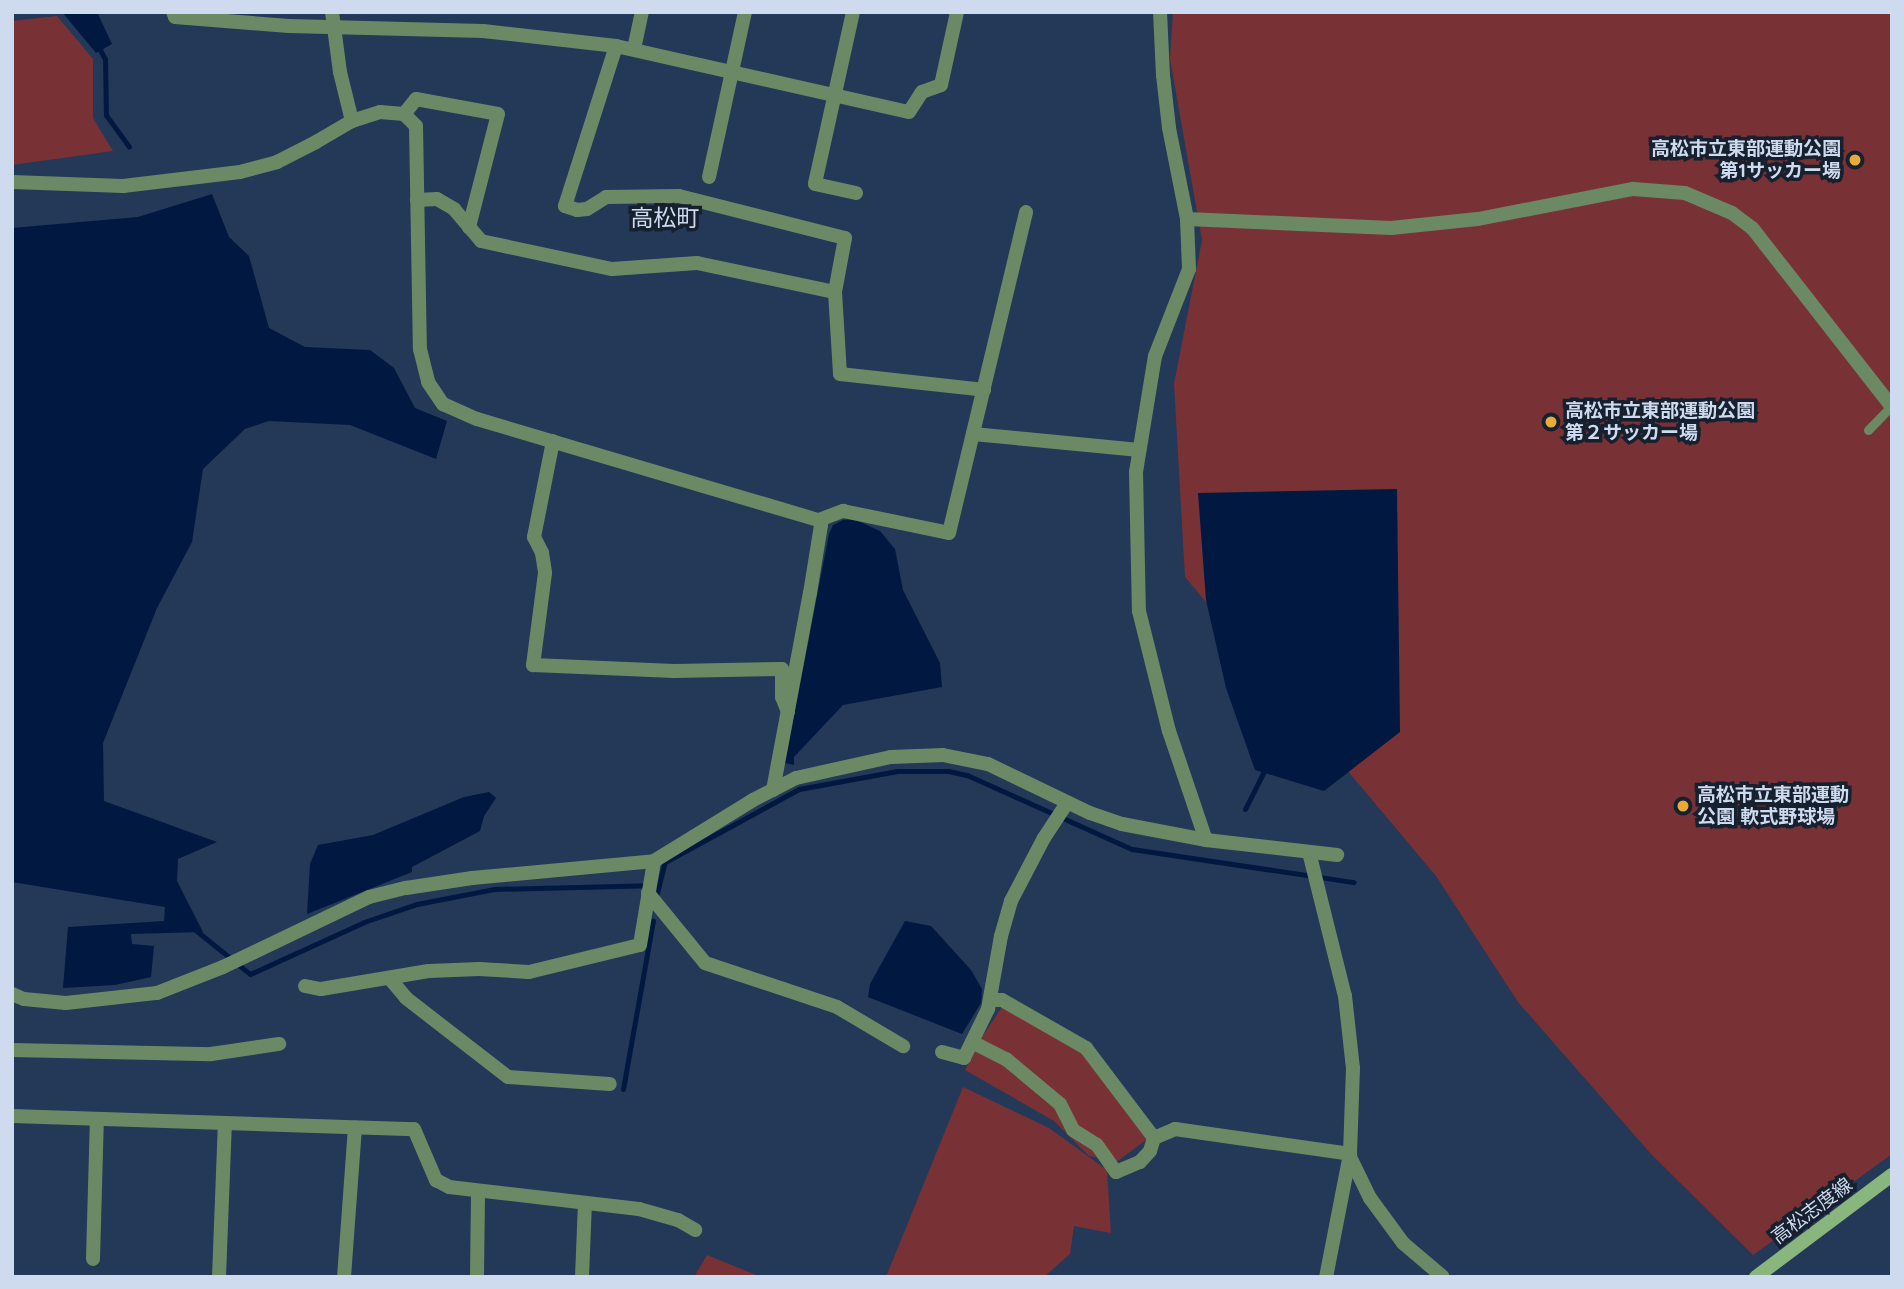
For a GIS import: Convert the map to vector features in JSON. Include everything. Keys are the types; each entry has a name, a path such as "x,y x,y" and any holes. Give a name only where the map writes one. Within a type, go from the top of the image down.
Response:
{"main road":[{"name":"高松志度線","path":"1756,1277 1892,1175"}],"street":[{"path":"173,12 174,18 333,20 484,30 615,46 909,112 922,92 941,85 957,12"},
{"path":"634,49 642,12"},
{"path":"709,177 745,12"},
{"path":"853,12 815,184 856,193"},
{"path":"1160,12 1169,128 1187,219 1189,269 1155,356 1139,450 1136,472 1139,611 1169,731 1206,839"},
{"path":"333,20 340,72 352,121"},
{"path":"615,46 565,206 577,211 587,209 606,197 679,196 845,238 835,292 840,374 984,390"},
{"path":"404,114 416,99 498,114 469,227"},
{"path":"12,182 123,186 240,172 277,162 352,121 380,112 404,114 416,126 420,349 428,382 443,404 477,419 819,520 843,510 949,533 1026,212"},
{"path":"1187,219 1391,228 1478,219 1633,189 1685,192 1732,212 1753,229 1891,407"},
{"path":"417,200 437,200 454,209 481,241 612,269 697,263 835,292"},
{"path":"973,435 1139,450"},
{"path":"553,441 534,537 542,552 545,573 533,665 674,671 782,669 782,697 788,712"},
{"path":"772,790 819,539 819,520"},
{"path":"12,994 23,999 66,1003 158,993 223,967 369,897 406,888 472,878 654,861 796,778 891,757 943,755 988,764 1067,803 1122,824 1206,839 1337,855"},
{"path":"942,1052 964,1058 989,1000 1001,936 1011,901 1044,838 1067,803"},
{"path":"1309,852 1345,996 1352,1044 1350,1156 1326,1277"},
{"path":"305,986 321,989 391,980 429,971 529,972 639,945 654,861"},
{"path":"648,893 705,963 837,1007 903,1046"},
{"path":"391,980 406,998 508,1077 610,1084"},
{"path":"989,1000 1002,1000 1086,1048 1154,1138"},
{"path":"972,1042 1006,1059 1060,1104 1073,1130 1097,1145 1116,1172 1140,1163 1150,1151 1154,1138 1175,1129 1350,1156"},
{"path":"12,1049 211,1054 279,1044"},
{"path":"12,1116 414,1129 436,1180 449,1187 639,1209 678,1220 695,1230"},
{"path":"93,1259 97,1119"},
{"path":"219,1277 225,1123"},
{"path":"344,1277 355,1127"},
{"path":"1350,1156 1370,1198 1403,1243 1443,1277"},
{"path":"477,1277 478,1191"},
{"path":"582,1277 585,1203"}],"lane":[{"path":"1868,430 1891,407"}],"shaded area":[{"path":"1173,12 1892,12 1892,1154 1753,1255 1651,1154 1518,1002 1436,876 1185,577 1174,384 1202,240 1170,59"},
{"path":"57,16 93,59 93,118 113,151 12,165 12,21"},
{"path":"1004,1004 1080,1050 1147,1139 1118,1161 1089,1156 1054,1121 965,1070 982,1037"},
{"path":"963,1087 1049,1128 1107,1170 1111,1233 1074,1226 1070,1254 1044,1277 886,1277"},
{"path":"707,1255 761,1277 694,1277"}],"water":[{"path":"62,12 97,12 112,44 96,53"},
{"path":"212,194 229,237 249,256 269,328 305,347 370,350 394,368 415,408 447,421 436,459 350,425 269,421 245,429 203,469 192,542 157,608 103,743 104,801 217,842 178,859 177,881 203,932 131,934 132,944 154,946 151,977 115,985 63,988 68,927 164,921 165,907 12,882 12,228 138,217"},
{"path":"1397,489 1400,732 1324,791 1255,770 1226,688 1206,600 1198,493"},
{"path":"854,519 880,531 895,549 903,590 940,663 942,687 843,705 794,757 794,765 785,763 829,534 833,525"},
{"path":"489,792 496,798 484,816 480,831 412,867 412,872 307,914 310,864 318,845 373,835 464,797"},
{"path":"905,921 931,926 971,970 982,989 981,1003 962,1034 868,997 870,984"}],"waterway":[{"path":"97,44 105,59 106,115 129,147"},
{"path":"1245,809 1265,769"},
{"path":"657,893 665,862 799,789 897,771 948,771 967,775 1132,849 1354,882"},
{"path":"193,928 250,974 364,922 417,904 494,889 658,885"},
{"path":"623,1089 653,921"}],"place":[{"name":"高松市立東部運動公園 第1サッカー場","path":"1855,160"},
{"name":"高松市立東部運動公園 第２サッカー場","path":"1551,422"},
{"name":"高松市立東部運動 公園 軟式野球場","path":"1683,806"}],"district":[{"name":"高松町","path":"665,218"}]}
